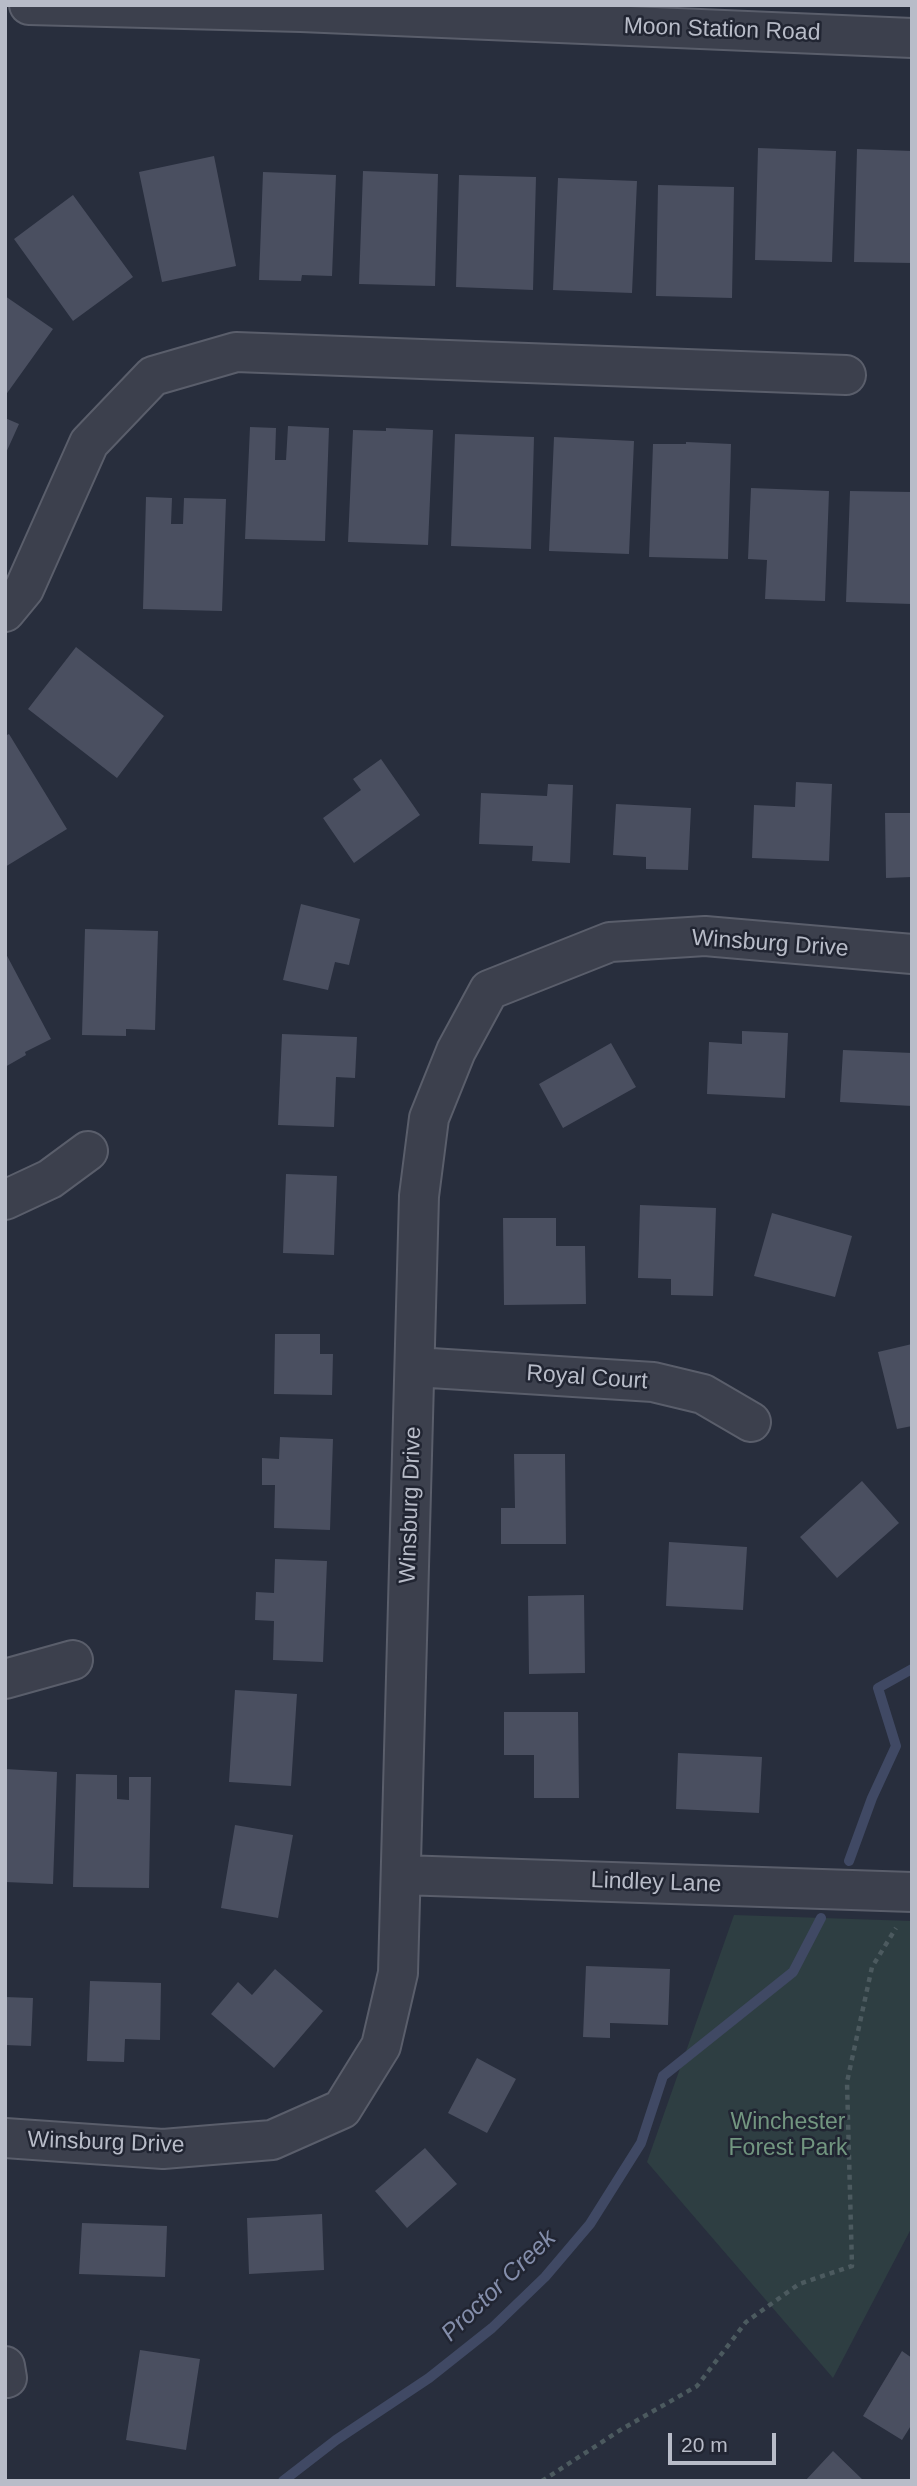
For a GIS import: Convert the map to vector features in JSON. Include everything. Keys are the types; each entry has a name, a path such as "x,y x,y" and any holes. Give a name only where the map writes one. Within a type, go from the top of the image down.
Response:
{"street":[{"name":"Moon Station Road","path":"29,5 301,9 912,38"},
{"path":"5,612 24,589 89,443 153,376 236,352 846,375"},
{"name":"Winsburg Drive","path":"5,2138 163,2149 272,2140 341,2109 381,2046 398,1973 419,1196 429,1118 456,1051 489,990 610,942 705,936 912,954"},
{"path":"5,1200 50,1179 88,1151"},
{"name":"Royal Court","path":"415,1367 653,1382 703,1394 751,1422"},
{"path":"5,1679 73,1660"},
{"name":"Lindley Lane","path":"401,1875 905,1908"}],"path":[{"path":"542,2481 622,2429 697,2386 746,2322 799,2284 852,2266 846,2082 872,1967 905,1908"}],"green space":[{"name":"Winchester Forest Park","path":"734,1915 912,1921 912,2227 833,2378 647,2162"}],"building":[{"path":"758,148 836,151 832,262 755,260"},
{"path":"857,149 912,151 912,263 854,262"},
{"path":"214,156 236,266 162,282 139,172"},
{"path":"363,171 438,174 435,286 359,284"},
{"path":"263,172 336,175 332,276 302,275 301,281 259,280"},
{"path":"459,175 536,177 533,290 456,287"},
{"path":"558,178 637,181 632,293 553,290"},
{"path":"658,185 734,187 732,298 656,296"},
{"path":"73,195 133,277 73,321 14,239"},
{"path":"5,296 53,329 5,396"},
{"path":"5,418 19,424 5,455"},
{"path":"288,426 329,428 325,541 245,539 250,427 276,428 275,460 286,460"},
{"path":"386,428 433,430 428,545 348,542 353,430 386,431"},
{"path":"455,434 534,437 531,549 451,546"},
{"path":"554,437 634,441 629,554 549,551"},
{"path":"653,444 731,444 728,559 649,557"},
{"path":"751,488 829,491 825,601 765,599 767,560 748,559"},
{"path":"850,491 912,492 912,604 846,602"},
{"path":"146,497 172,498 171,524 183,524 184,498 226,499 222,611 143,609"},
{"path":"76,647 164,716 117,778 28,709"},
{"path":"9,734 67,829 5,867 5,736"},
{"path":"381,759 420,815 354,863 323,818 361,790 353,779"},
{"path":"796,782 832,784 829,861 752,858 754,805 795,807"},
{"path":"548,784 573,785 570,863 532,861 533,846 479,844 481,793 547,796"},
{"path":"616,804 691,808 688,870 646,869 646,857 613,855"},
{"path":"885,813 912,813 912,877 886,878"},
{"path":"301,904 360,919 349,965 335,962 328,990 283,980"},
{"path":"85,929 158,931 155,1030 126,1029 126,1036 82,1035"},
{"path":"5,952 51,1039 25,1052 26,1055 5,1067"},
{"path":"742,1031 788,1033 785,1098 707,1094 709,1042 742,1044"},
{"path":"282,1034 357,1037 355,1078 336,1077 334,1127 278,1125"},
{"path":"611,1043 636,1087 563,1128 539,1084"},
{"path":"843,1050 912,1053 912,1106 840,1102"},
{"path":"286,1174 337,1176 334,1255 283,1253"},
{"path":"640,1205 716,1208 713,1296 671,1295 671,1279 638,1278"},
{"path":"772,1213 852,1236 835,1297 754,1276"},
{"path":"503,1218 556,1218 556,1246 585,1246 586,1304 504,1305"},
{"path":"275,1334 320,1334 320,1354 333,1354 332,1395 274,1394"},
{"path":"912,1344 912,1426 897,1429 878,1352"},
{"path":"280,1437 333,1439 330,1530 274,1528 275,1485 262,1485 262,1458 279,1459"},
{"path":"514,1454 565,1454 566,1544 501,1544 501,1508 515,1508"},
{"path":"862,1481 899,1523 837,1578 800,1537"},
{"path":"669,1542 747,1547 743,1610 666,1606"},
{"path":"275,1559 327,1561 323,1662 273,1660 274,1621 255,1620 256,1592 274,1593"},
{"path":"584,1595 585,1673 529,1674 528,1596"},
{"path":"235,1690 297,1694 291,1786 229,1782"},
{"path":"504,1712 578,1712 579,1798 534,1798 534,1755 504,1755"},
{"path":"678,1753 762,1757 759,1813 676,1809"},
{"path":"5,1769 57,1772 53,1884 5,1882"},
{"path":"76,1774 117,1775 117,1799 129,1800 129,1777 151,1777 149,1888 73,1887"},
{"path":"235,1825 293,1835 278,1918 221,1908"},
{"path":"586,1966 670,1969 668,2025 610,2023 610,2038 583,2037"},
{"path":"275,1969 323,2011 274,2068 211,2014 238,1982 252,1995"},
{"path":"90,1981 161,1983 160,2040 125,2039 124,2062 87,2061"},
{"path":"5,1997 33,1998 31,2046 5,2045"},
{"path":"477,2058 516,2079 487,2133 448,2113"},
{"path":"425,2148 457,2184 407,2228 375,2191"},
{"path":"322,2214 324,2270 249,2274 247,2218"},
{"path":"82,2223 167,2226 165,2277 79,2274"},
{"path":"140,2350 200,2359 186,2450 126,2440"},
{"path":"902,2351 912,2358 912,2424 902,2440 863,2416"},
{"path":"833,2451 864,2481 805,2481"}],"waterway":[{"name":"Proctor Creek","path":"849,1861 872,1798 896,1746 878,1688 912,1669"},
{"name":"Proctor Creek","path":"283,2481 336,2440 429,2378 492,2328 545,2277 590,2224 641,2143 663,2076 793,1972 821,1918"}]}
